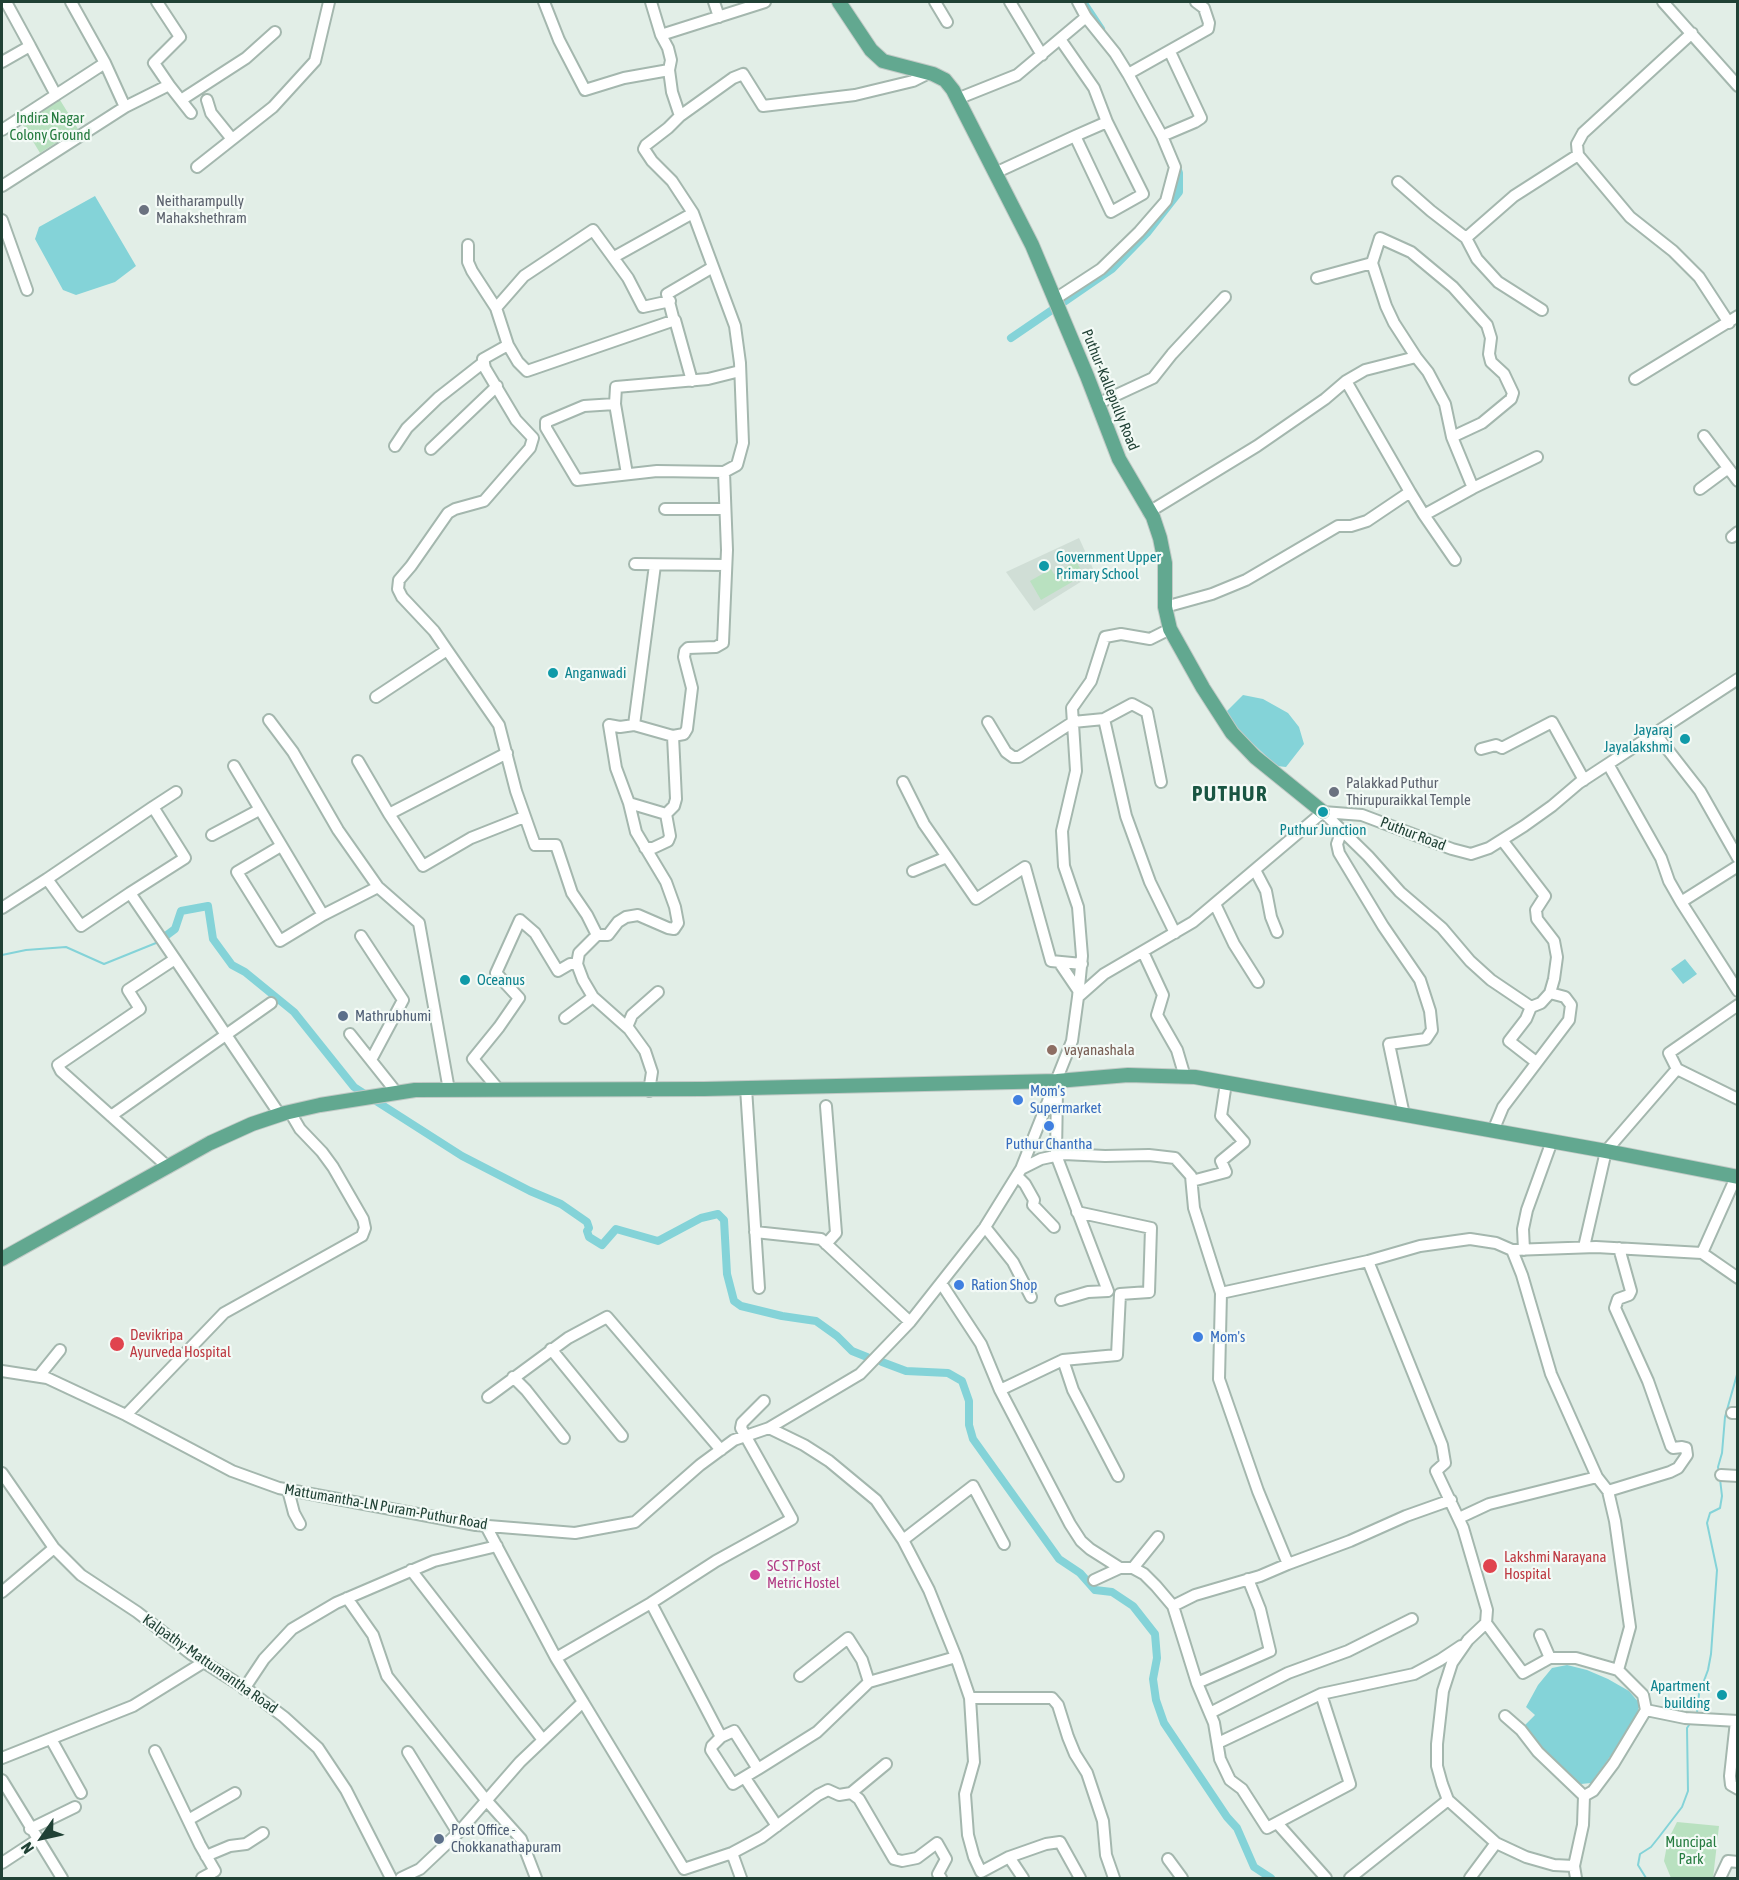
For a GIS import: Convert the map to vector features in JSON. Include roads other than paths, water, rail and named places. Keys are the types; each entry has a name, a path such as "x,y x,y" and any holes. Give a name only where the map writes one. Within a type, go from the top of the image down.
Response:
{"main road":[{"name":"Puthur-Kallepully Road","path":"839,2 871,50 884,61 929,73 945,80 957,99 1028,236 1119,459 1149,512 1160,538 1164,563 1165,608 1170,629 1207,695 1232,733 1255,757 1323,812"},
{"path":"2,1259 210,1143 252,1124 285,1113 415,1090 649,1090 1057,1081 1128,1075 1185,1077 1606,1151 1737,1177"}],"street":[{"path":"6,2 56,95"},
{"path":"71,2 105,63 125,107"},
{"path":"157,2 180,37 154,63 191,113"},
{"path":"197,167 273,107 315,61 329,2"},
{"path":"544,2 559,40 585,90 624,78 669,70"},
{"path":"651,2 661,35 668,48 671,60 669,70 672,92 680,116"},
{"path":"714,2 719,17"},
{"path":"661,35 765,2"},
{"path":"935,2 947,22"},
{"path":"1010,2 1042,55"},
{"path":"1055,299 1101,269 1139,232 1166,201 1175,167 1162,136 1128,74 1115,53 1086,17 1078,2"},
{"path":"1128,74 1210,27 1204,8 1196,2"},
{"path":"1663,2 1737,86"},
{"path":"957,99 1017,75 1086,17"},
{"path":"181,100 246,58 275,32"},
{"path":"1635,379 1733,319 1699,277 1673,251 1630,217 1578,155 1577,144 1583,133 1692,33"},
{"path":"1060,39 1094,88 1107,122 1143,194 1111,212 1075,136"},
{"path":"2,62 30,45"},
{"path":"1162,136 1201,118 1170,52"},
{"path":"2,130 105,63"},
{"path":"615,404 584,406 546,422 546,428 577,480 627,474 724,472 736,465 743,443 740,371 735,326 693,213 672,182 652,161 644,149 646,145 680,116 733,78 743,74 763,105 855,95 913,81 929,73"},
{"path":"2,186 125,107 169,85"},
{"path":"207,100 211,113 232,139"},
{"path":"995,173 1107,122"},
{"path":"1466,238 1515,196 1578,155"},
{"path":"1398,182 1466,238 1477,259 1498,282 1542,310"},
{"path":"614,257 693,213"},
{"path":"2,220 27,290"},
{"path":"496,308 524,276 593,230 614,257 643,307 669,301"},
{"path":"1452,437 1482,423 1511,399 1513,393 1504,374 1491,362 1488,354 1490,330 1453,287 1411,252 1380,238 1372,263 1386,306 1394,323 1428,372 1445,404 1452,437 1473,488"},
{"path":"468,245 468,262 472,271 496,308 508,345 518,362 527,371 675,321"},
{"path":"1317,278 1372,263"},
{"path":"692,381 667,294 713,267"},
{"path":"1097,404 1153,378 1225,297"},
{"path":"508,345 483,359 485,368 516,420 533,438 530,448 484,501 448,513 399,580 398,589 402,597 434,631 499,725 524,817 535,845 556,845 572,893 597,935"},
{"path":"1149,512 1257,446 1325,399 1346,381 1365,370 1416,357"},
{"path":"395,446 407,428 438,398 484,362"},
{"path":"627,474 615,404 615,387 692,381 740,371"},
{"path":"1346,381 1424,515 1455,560"},
{"path":"432,449 497,386"},
{"path":"1704,436 1737,481"},
{"path":"1424,515 1537,457"},
{"path":"1700,489 1728,469"},
{"path":"649,1090 652,1072 645,1051 627,1027 593,997 577,964 579,953 597,935 608,935 618,922 626,917 638,915 674,929 678,923 666,882 636,832 629,802 616,768 609,725 620,727 634,725 673,736 684,734 687,729 692,688 684,657 685,651 688,648 716,647 723,643 726,565 724,472"},
{"path":"1165,608 1212,594 1246,580 1338,526 1351,526 1366,521 1410,492"},
{"path":"665,509 725,509"},
{"path":"635,564 726,565"},
{"path":"634,725 656,565"},
{"path":"1061,1300 1088,1292 1108,1292 1056,1155 1057,1081 1072,1041 1082,964 1078,907 1064,866 1062,831 1076,771 1072,708 1090,681 1106,637 1121,634 1150,639 1170,629"},
{"path":"376,697 447,650"},
{"name":"Puthur Road","path":"1323,812 1362,815 1471,854 1489,848 1502,840 1654,732 1737,679"},
{"path":"988,722 1006,752 1018,758 1073,722 1104,718 1132,704 1147,712 1161,782"},
{"path":"1104,718 1126,816 1150,882 1175,933"},
{"path":"269,720 293,752 338,830 378,887 419,923 449,1090"},
{"path":"1481,749 1496,745 1502,748 1552,722 1584,780"},
{"path":"1654,732 1701,790 1737,858"},
{"path":"666,814 674,807 676,799 673,736"},
{"path":"389,814 507,753"},
{"path":"357,761 423,866 471,838 524,817"},
{"path":"1608,764 1661,858 1669,882 1737,991"},
{"path":"234,766 323,915"},
{"path":"903,782 924,824 976,898 1025,867 1051,961 1082,964"},
{"path":"2,908 176,792"},
{"path":"629,802 666,814"},
{"path":"47,879 81,926 185,858 153,807"},
{"path":"212,835 259,810"},
{"path":"1078,993 1104,974 1193,922 1323,812 1400,892 1442,928 1470,961 1491,980 1531,1007"},
{"path":"645,848 653,848 668,841 670,836 666,814"},
{"path":"1342,830 1336,844 1339,853 1383,926 1420,980 1430,1011 1432,1030 1426,1039 1389,1044 1404,1115"},
{"path":"1502,840 1545,896 1536,910 1537,919 1554,941 1557,957 1550,993 1541,1003 1531,1007 1526,1019 1509,1041 1536,1062"},
{"path":"281,846 237,872 280,941 323,915 378,887"},
{"path":"913,871 947,857"},
{"path":"1681,902 1737,866"},
{"path":"1255,870 1266,891 1271,917 1277,932"},
{"path":"126,1415 224,1313 362,1236 365,1228 363,1219 333,1167 285,1113 226,1035 130,893"},
{"path":"1215,904 1234,944 1258,982"},
{"path":"499,1090 473,1059 519,998 496,973 520,920 535,933 558,971 570,964 577,964"},
{"path":"361,936 403,1000 371,1060"},
{"path":"1143,952 1163,995 1157,1015 1177,1050 1185,1077"},
{"path":"168,1167 61,1071 58,1065 140,1009 128,990 175,959"},
{"path":"1059,962 1078,993"},
{"path":"627,1027 632,1015 658,992"},
{"path":"1493,1131 1503,1107 1569,1020 1571,1005 1565,997 1550,993"},
{"path":"565,1018 593,997"},
{"path":"111,1116 271,1003"},
{"path":"1737,1005 1669,1053 1677,1069 1737,1099"},
{"path":"350,1034 396,1093"},
{"path":"1584,1247 1606,1151 1677,1069"},
{"name":"Mattumantha-LN Puram-Puthur Road","path":"2,1371 47,1378 126,1415 232,1471 288,1490 486,1526 575,1533 635,1522 734,1440 769,1428 860,1374 910,1322 985,1227 1019,1173 1057,1081"},
{"path":"1192,1181 1226,1172 1221,1161 1244,1142 1221,1116 1226,1083"},
{"path":"746,1088 759,1288"},
{"path":"826,1106 836,1233 826,1244"},
{"path":"1524,1250 1523,1229 1527,1210 1552,1142"},
{"path":"1054,1227 1049,1219 1033,1205 1034,1200 1019,1173 1041,1159 1064,1154 1149,1155 1175,1158 1191,1176 1194,1208 1221,1293 1219,1380 1258,1491 1288,1564"},
{"path":"1702,1253 1737,1177"},
{"path":"1000,1390 1063,1360 1117,1355 1120,1294 1149,1292 1151,1228 1077,1212"},
{"path":"985,1227 1013,1262 1031,1297"},
{"path":"755,1232 821,1239 910,1322"},
{"path":"1221,1293 1368,1261 1420,1246 1470,1239 1512,1250 1584,1247 1702,1253 1737,1278"},
{"path":"1608,1491 1670,1472 1678,1468 1687,1455 1686,1448 1671,1446 1648,1381 1615,1308 1618,1299 1629,1295 1631,1291 1619,1248"},
{"path":"1512,1250 1522,1275 1551,1374 1598,1477 1608,1491 1616,1521 1630,1627 1618,1670"},
{"path":"1368,1261 1442,1445 1445,1463 1436,1471 1459,1518 1487,1610 1486,1623 1468,1641 1452,1663 1443,1690 1437,1766 1448,1800 1496,1843 1526,1857 1554,1865 1574,1866"},
{"path":"941,1282 981,1344 1000,1390 1070,1524 1081,1541 1096,1554 1120,1568"},
{"path":"488,1397 551,1349 607,1317 721,1450"},
{"path":"551,1349 622,1436"},
{"path":"39,1376 60,1350"},
{"path":"1063,1360 1073,1390 1119,1476"},
{"path":"513,1377 564,1438"},
{"path":"556,1658 651,1604 716,1561 792,1519 741,1428 742,1423 764,1401"},
{"path":"769,1428 830,1461 876,1500 903,1540 929,1590 970,1698 974,1762 965,1794 968,1835 977,1875 1009,1857 1046,1844 1060,1842 1080,1878"},
{"name":"Kalpathy-Mattumantha Road","path":"2,1473 54,1548 81,1575 284,1717 318,1748 351,1799 391,1878"},
{"path":"1721,1475 1737,1476"},
{"path":"1459,1518 1489,1504 1598,1477"},
{"path":"903,1540 973,1486 1004,1544"},
{"path":"288,1490 294,1513 300,1524"},
{"path":"1173,1606 1195,1595 1248,1579 1451,1500"},
{"path":"486,1526 556,1658 681,1874 732,1853 762,1837 828,1790 839,1795 850,1793 886,1764"},
{"path":"1133,1568 1158,1537"},
{"path":"244,1689 264,1659 292,1629 348,1598 411,1570 434,1561 497,1546"},
{"path":"2,1593 54,1548"},
{"path":"1094,1580 1120,1568 1133,1568 1144,1574 1173,1606 1197,1683 1210,1713 1220,1759 1230,1780 1242,1789 1268,1828 1350,1784 1322,1694"},
{"path":"411,1570 543,1740"},
{"path":"1197,1683 1270,1651 1260,1610 1248,1579"},
{"path":"348,1598 373,1635 387,1676 486,1800 521,1839 536,1878"},
{"path":"651,1604 721,1737"},
{"path":"1210,1713 1288,1673 1348,1651 1412,1619"},
{"path":"1486,1623 1523,1673 1550,1658 1576,1658 1618,1670 1643,1695 1646,1710 1614,1763 1593,1791 1584,1796"},
{"path":"1540,1635 1550,1658"},
{"path":"800,1676 848,1638 862,1660 868,1682"},
{"path":"1218,1743 1322,1694 1414,1674 1468,1641"},
{"path":"758,1769 734,1731 721,1737 712,1746 711,1750 733,1784 745,1778 817,1732 868,1682 956,1657"},
{"path":"2,1758 133,1706 204,1662"},
{"path":"970,1698 1052,1698 1058,1705 1068,1737 1086,1773 1103,1821 1106,1855 1114,1878"},
{"path":"401,1878 420,1869 458,1833 520,1762 582,1702"},
{"path":"1646,1710 1685,1718 1737,1721 1730,1776 1731,1785 1737,1788"},
{"path":"1505,1716 1521,1730 1538,1752 1584,1796 1583,1825 1574,1866 1576,1878"},
{"path":"51,1739 81,1792"},
{"path":"155,1751 206,1856 219,1875 202,1878"},
{"path":"408,1752 458,1833"},
{"path":"745,1778 777,1826"},
{"path":"2,1780 62,1878"},
{"path":"188,1820 235,1793"},
{"path":"850,1793 859,1799 894,1859 902,1861 917,1858 937,1843 946,1859 938,1874 940,1878"},
{"path":"1350,1878 1448,1800"},
{"path":"30,1829 75,1807"},
{"path":"1277,1823 1326,1878"},
{"path":"206,1856 230,1846 246,1844 263,1833"},
{"path":"2,1863 37,1840"},
{"path":"1470,1878 1496,1843"},
{"path":"732,1853 741,1878"},
{"path":"1009,1857 1023,1878"},
{"path":"1168,1859 1182,1878"},
{"path":"1720,1878 1728,1861 1737,1862"}],"water":[{"path":"95,196 136,266 115,282 76,295 63,290 35,239 39,227"},
{"path":"1243,695 1263,699 1288,713 1299,727 1304,744 1286,767 1277,766 1236,728 1226,712"},
{"path":"1685,959 1697,974 1683,984 1671,969"},
{"path":"1567,1665 1608,1679 1629,1691 1640,1704 1623,1739 1591,1783 1581,1784 1571,1778 1525,1729 1525,1725 1535,1715 1526,1707 1538,1685 1552,1668"}],"waterway":[{"path":"1083,2 1101,29"},
{"path":"1064,302 1112,269 1147,233 1179,192 1179,173 1175,161"},
{"path":"1011,338 1052,310"},
{"path":"167,935 175,929 181,911 208,906 213,939 232,965 245,972 294,1012 354,1087 462,1156 530,1191 561,1204 587,1222 589,1237 602,1245 616,1229 658,1241 701,1218 718,1214 724,1220 727,1274 734,1301 741,1306 816,1321 837,1336 852,1351 867,1357"},
{"path":"2,955 26,950 66,947 104,964 156,943"},
{"path":"882,1362 906,1371 948,1373 962,1381 969,1401 969,1425 973,1439 1059,1559 1080,1573 1095,1590 1112,1592 1133,1606 1155,1634 1157,1658 1153,1679 1156,1700 1164,1723 1227,1817 1237,1828 1254,1867 1271,1878"},
{"path":"1719,1473 1725,1417 1738,1371"},
{"path":"1697,1713 1699,1694 1711,1654 1717,1570 1707,1523 1710,1513 1720,1508 1722,1496 1720,1479"},
{"path":"1646,1878 1638,1865 1640,1854 1651,1847 1682,1807 1688,1791 1687,1728 1689,1725"}],"place":[{"name":"Neitharampully Mahakshethram","path":"144,210"},
{"name":"Government Upper Primary School","path":"1044,566"},
{"name":"Anganwadi","path":"553,673"},
{"name":"Jayaraj Jayalakshmi","path":"1685,739"},
{"name":"Palakkad Puthur Thirupuraikkal Temple","path":"1334,792"},
{"name":"Puthur Junction","path":"1323,812"},
{"name":"Oceanus","path":"465,980"},
{"name":"Mathrubhumi","path":"343,1016"},
{"name":"vayanashala","path":"1052,1050"},
{"name":"Mom's Supermarket","path":"1018,1100"},
{"name":"Puthur Chantha","path":"1049,1126"},
{"name":"Ration Shop","path":"959,1285"},
{"name":"Mom's","path":"1198,1337"},
{"name":"Devikripa Ayurveda Hospital","path":"117,1344"},
{"name":"Lakshmi Narayana Hospital","path":"1490,1566"},
{"name":"SC ST Post Metric Hostel","path":"755,1575"},
{"name":"Apartment building","path":"1722,1695"},
{"name":"Post Office - Chokkanathapuram","path":"439,1839"}],"district":[{"name":"PUTHUR","path":"1230,794"}],"park label":[{"name":"Indira Nagar Colony Ground","path":"50,126"},
{"name":"Muncipal Park","path":"1691,1850"}]}
